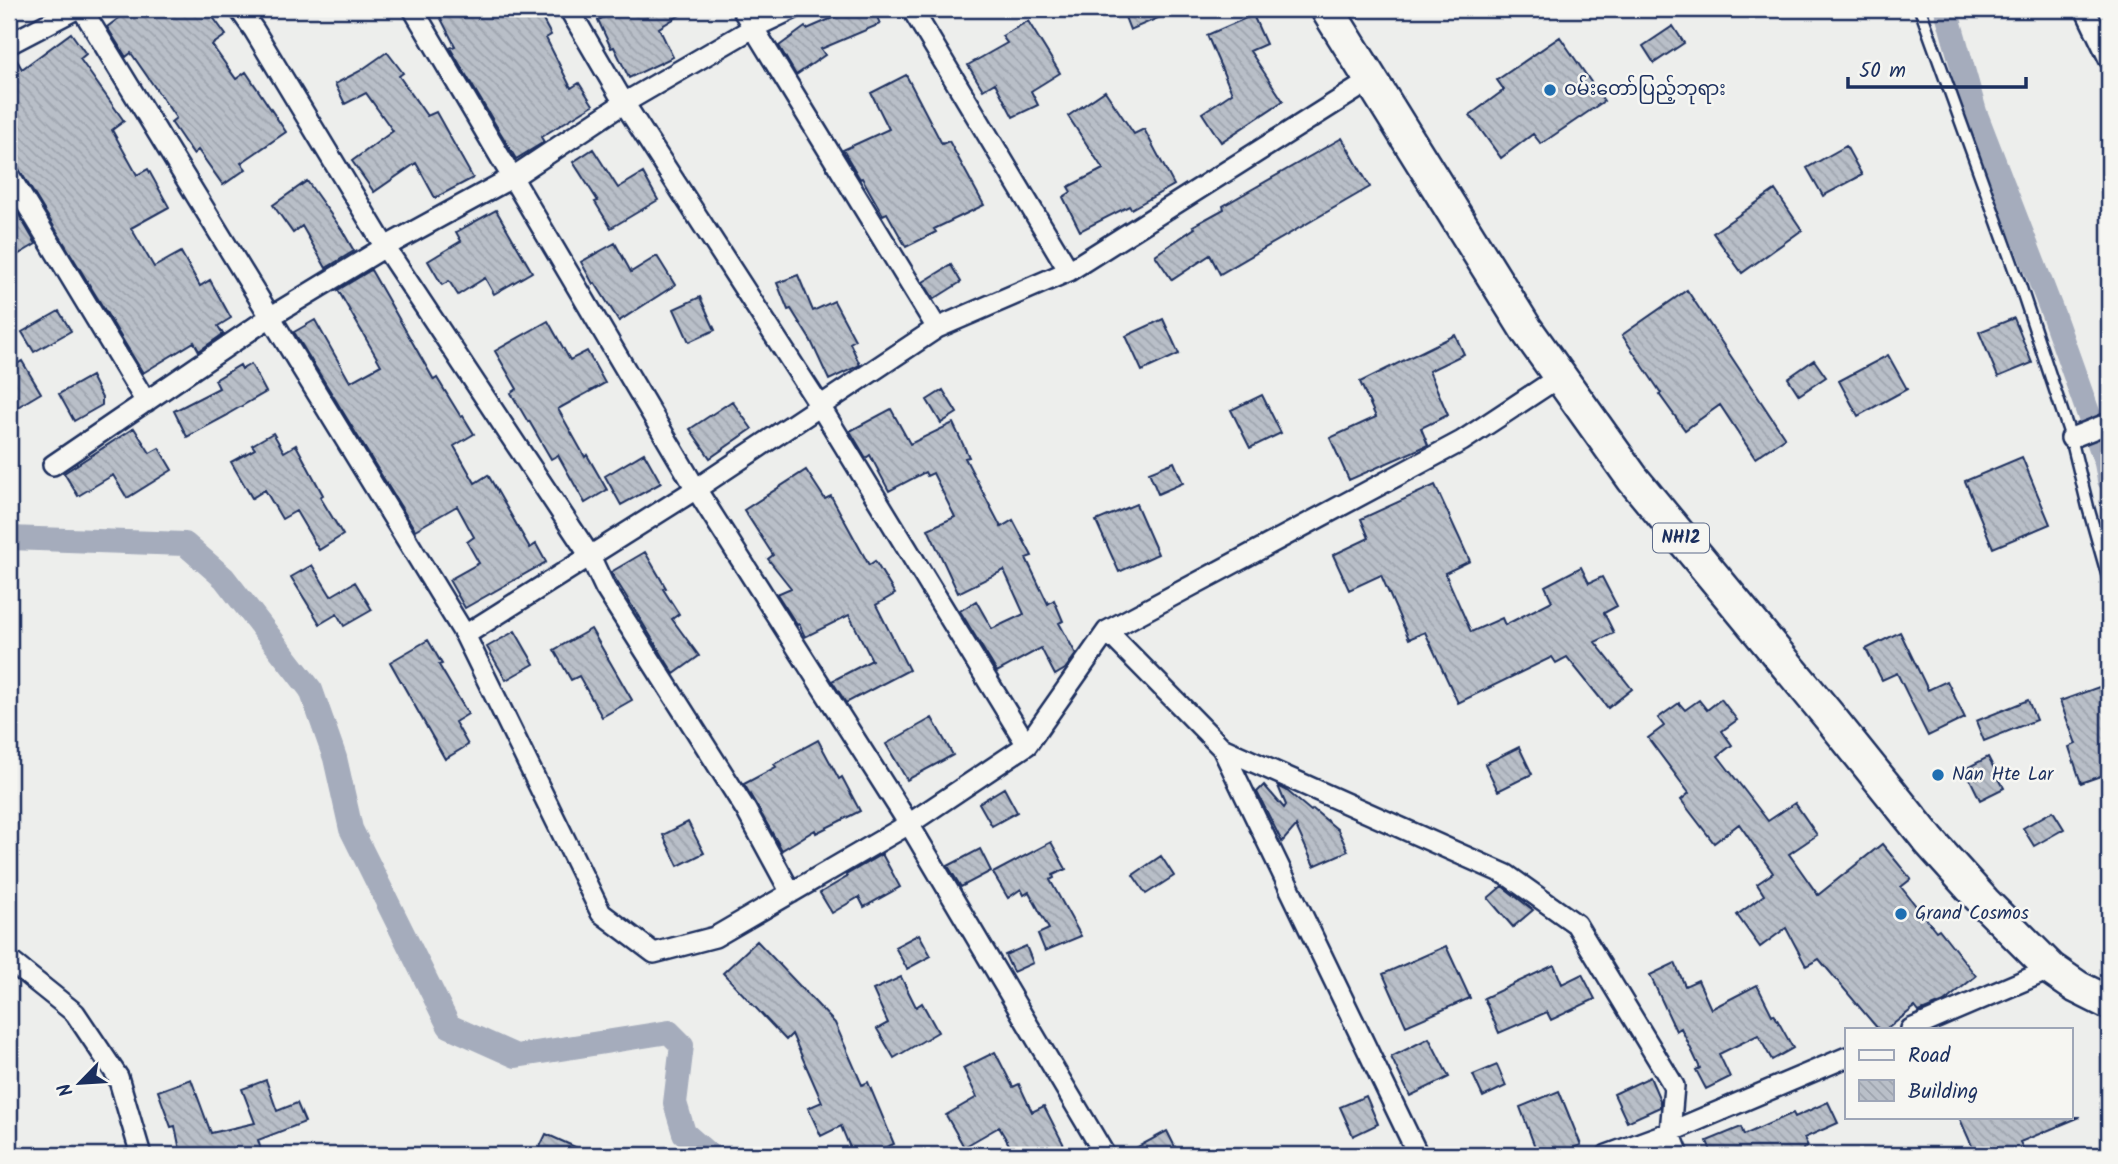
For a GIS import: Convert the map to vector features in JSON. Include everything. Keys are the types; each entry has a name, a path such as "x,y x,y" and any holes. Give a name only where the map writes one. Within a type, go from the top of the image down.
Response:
{"highway":[{"name":"NH12","path":"1327,9 1480,258 1559,377 1633,479 1930,842 2006,927 2051,970 2109,1003"}],"street":[{"path":"9,44 76,9"},
{"path":"82,9 465,635 601,914 654,953 715,937 909,824 1027,745 1107,631 1462,441 1559,377"},
{"path":"239,9 385,247 590,556 605,588 746,810 792,893"},
{"path":"413,9 696,489 909,824 1105,1155"},
{"path":"569,9 624,103 820,406 1027,745"},
{"path":"742,9 937,328"},
{"path":"53,465 270,317 385,247 513,177 624,103 753,28 793,9"},
{"path":"912,9 1069,271"},
{"path":"2085,9 2109,59"},
{"path":"465,635 696,489 937,328 1069,271 1371,80"},
{"path":"9,175 146,402"},
{"path":"2071,438 2109,423"},
{"path":"1107,631 1222,748 1418,1155"},
{"path":"1222,748 1507,875 1576,924 1674,1086 1670,1132 1679,1155"},
{"path":"9,960 75,1013 118,1077 141,1155"},
{"path":"1913,1028 2051,970"},
{"path":"1607,1155 1670,1132 1845,1058"}],"lane":[{"path":"1920,9 2021,288 2071,438 2109,581"}],"building":[{"path":"131,9 207,9 226,35 212,45 236,79 246,72 286,132 241,163 246,169 223,185 198,150 193,154 171,122 176,118 131,53 126,57 107,27"},
{"path":"436,9 537,9 551,35 546,38 571,88 579,83 593,105 541,137 544,142 516,159 450,48 455,46"},
{"path":"622,9 690,9 659,28 673,57 629,78 598,20"},
{"path":"853,9 874,9 880,24 821,49 825,55 796,75 779,46 805,27 807,29"},
{"path":"1122,9 1179,9 1130,30"},
{"path":"1253,15 1266,44 1250,51 1283,101 1221,142 1202,113 1232,93 1207,35"},
{"path":"1028,21 1060,73 1031,91 1038,105 1013,117 995,83 983,90 968,65 1007,43 1002,36"},
{"path":"1673,26 1684,43 1654,63 1643,46"},
{"path":"71,33 86,54 80,59 124,121 112,130 137,175 148,169 169,207 131,228 154,267 181,252 200,286 210,280 231,318 218,326 223,334 199,351 194,342 143,373 19,169 9,163 9,56 14,55 22,69"},
{"name":"ဝမ်းတော်ပြည့်ဘုရား","path":"1560,37 1604,101 1541,144 1533,134 1501,158 1470,115 1504,90 1497,80"},
{"path":"387,52 403,73 399,76 427,116 436,112 473,178 435,198 416,163 374,192 352,161 393,131 366,93 345,104 335,84"},
{"path":"906,75 942,144 949,141 984,205 934,229 936,232 906,247 887,213 883,215 843,150 889,129 871,93"},
{"path":"1105,91 1134,134 1144,129 1174,185 1131,209 1129,206 1080,231 1063,197 1071,192 1068,187 1103,169 1068,116"},
{"path":"1342,138 1370,187 1220,274 1210,255 1172,280 1155,255 1195,228 1193,226 1224,209 1223,206"},
{"path":"1846,146 1862,175 1823,196 1807,168"},
{"path":"593,149 618,188 643,173 658,200 611,228 595,202 598,201 573,162"},
{"path":"307,181 354,251 326,268 302,226 293,233 273,205"},
{"path":"1775,190 1802,230 1742,273 1713,233"},
{"path":"9,198 36,244 9,260"},
{"path":"496,210 532,272 494,294 485,278 458,295 449,281 442,285 428,261 461,241 456,232"},
{"path":"615,243 631,272 657,256 675,285 619,321 581,262"},
{"path":"951,265 961,282 934,299 923,282"},
{"path":"371,270 434,380 437,378 474,434 454,446 475,483 488,475 530,548 536,544 546,562 465,608 449,580 479,563 467,542 474,537 457,506 415,530 294,332 315,320 350,382 381,365 338,290"},
{"path":"798,275 813,311 834,301 855,340 850,343 860,365 829,380 811,341 791,309 788,310 777,283"},
{"path":"1687,290 1785,438 1755,458 1720,405 1685,430 1622,335"},
{"path":"700,297 715,330 689,342 674,309"},
{"path":"59,311 71,331 34,352 22,332"},
{"path":"2014,318 2032,363 1998,377 1979,332"},
{"path":"1163,319 1179,354 1142,371 1126,336"},
{"path":"548,321 570,360 587,351 605,383 558,409 607,490 585,503 558,455 551,459 528,422 511,393 517,389 495,351"},
{"path":"1455,335 1464,354 1429,371 1448,415 1421,428 1428,445 1349,480 1330,438 1376,417 1360,382"},
{"path":"1888,355 1907,389 1858,416 1839,381"},
{"path":"1814,360 1826,377 1799,395 1788,378"},
{"path":"22,361 41,393 9,412 9,369"},
{"path":"251,364 266,392 187,437 174,411 219,388 215,380 240,365 242,369"},
{"path":"91,376 102,398 102,405 74,421 59,394"},
{"path":"943,390 957,413 941,423 927,400"},
{"path":"1262,395 1281,433 1250,448 1231,410"},
{"path":"732,401 752,429 710,458 690,429"},
{"path":"891,409 910,444 953,423 969,457 965,458 1001,527 1013,520 1032,556 1026,558 1048,604 1054,600 1063,621 1059,623 1076,654 1065,669 1055,675 1041,648 997,672 960,611 976,601 992,629 1024,614 1004,570 958,593 928,529 955,517 933,473 927,476 925,472 889,491 870,455 866,458 850,431"},
{"path":"134,428 150,453 159,448 172,470 127,498 113,475 78,496 64,473"},
{"path":"273,433 284,452 296,445 323,495 320,497 343,535 319,550 296,511 282,519 265,490 252,498 231,462 255,449 252,445"},
{"path":"644,453 661,483 621,505 605,476"},
{"path":"2022,457 2050,524 1993,548 1965,481"},
{"path":"1174,462 1183,483 1158,494 1149,472"},
{"path":"806,470 825,499 831,496 869,565 875,561 895,594 876,605 909,670 846,703 832,681 872,660 849,615 805,637 777,594 791,588 768,559 773,555 744,510"},
{"path":"1435,485 1470,561 1445,573 1471,632 1502,618 1505,625 1552,601 1545,586 1581,567 1589,583 1602,577 1617,606 1604,613 1614,633 1595,642 1632,689 1608,708 1567,657 1556,663 1552,657 1458,703 1425,632 1409,639 1381,575 1349,590 1333,555 1369,538 1361,519"},
{"path":"1136,504 1158,554 1119,572 1096,521"},
{"path":"645,552 679,614 672,619 699,656 674,674 611,572"},
{"path":"312,565 331,596 355,582 372,610 344,626 337,614 320,624 291,577"},
{"path":"591,629 632,700 602,717 579,676 571,680 554,650"},
{"path":"515,631 534,664 506,680 487,647"},
{"path":"1900,632 1928,690 1947,681 1965,718 1928,736 1897,673 1882,680 1866,649"},
{"path":"428,640 442,664 439,665 468,714 455,722 468,745 445,759 390,662"},
{"path":"2099,687 2109,715 2109,773 2081,783 2069,747 2076,744 2060,701"},
{"path":"1721,699 1737,720 1722,731 1732,745 1718,756 1768,821 1795,803 1817,835 1789,854 1818,895 1882,844 1911,879 1901,887 1976,976 1944,1002 1919,1012 1915,1007 1888,1028 1877,1028 1819,959 1806,966 1786,928 1760,947 1737,915 1764,895 1757,884 1773,873 1739,824 1714,843 1681,800 1689,793 1648,738 1664,726 1658,718 1679,703 1685,710 1699,700 1707,710"},
{"path":"2028,700 2036,720 1984,741 1976,721"},
{"path":"932,718 953,755 907,780 886,744"},
{"path":"818,740 860,811 816,833 815,830 782,850 744,784"},
{"path":"1519,747 1532,774 1498,791 1485,764"},
{"path":"1988,757 2004,788 1980,800 1965,769"},
{"path":"1264,785 1284,808 1286,805 1278,786 1311,811 1313,809 1338,830 1348,851 1314,866 1296,826 1282,842 1257,792"},
{"path":"1004,788 1017,812 992,826 979,803"},
{"path":"2053,811 2064,829 2034,846 2023,828"},
{"path":"688,822 704,853 678,866 663,835"},
{"path":"1051,842 1066,869 1053,875 1054,878 1050,880 1081,936 1045,951 1038,934 1049,929 1029,892 1024,895 1021,889 1008,898 993,873"},
{"path":"980,849 991,871 961,887 948,866"},
{"path":"882,854 900,887 864,907 859,897 832,913 820,893"},
{"path":"1161,856 1174,876 1146,894 1133,875"},
{"path":"1502,886 1533,910 1513,927 1488,898"},
{"path":"919,934 931,956 907,969 895,947"},
{"path":"757,941 835,1023 862,1085 868,1082 894,1144 865,1155 853,1155 841,1126 821,1136 808,1108 822,1102 792,1034 786,1040 723,973"},
{"path":"1026,946 1033,963 1013,972 1005,955"},
{"path":"1446,946 1470,998 1406,1026 1383,974"},
{"path":"1675,963 1685,986 1698,980 1711,1009 1757,985 1793,1048 1772,1060 1758,1035 1719,1054 1730,1077 1706,1089 1696,1070 1700,1068 1681,1028 1676,1031 1650,975"},
{"path":"1554,965 1562,984 1582,974 1595,999 1551,1020 1547,1012 1499,1033 1484,998"},
{"path":"901,977 916,1007 922,1003 938,1032 894,1058 877,1029 888,1023 873,990"},
{"path":"1429,1038 1449,1077 1410,1096 1391,1057"},
{"path":"995,1052 1013,1087 1019,1084 1032,1112 1044,1106 1069,1155 1015,1155 999,1127 964,1147 946,1115 977,1097 963,1068"},
{"path":"1497,1065 1506,1086 1483,1097 1473,1075"},
{"path":"1650,1077 1660,1100 1660,1107 1627,1122 1614,1094"},
{"path":"191,1079 211,1133 255,1123 242,1089 266,1080 277,1111 297,1103 305,1122 258,1140 261,1150 236,1155 181,1155 175,1126 171,1127 158,1091"},
{"path":"1559,1091 1581,1145 1556,1155 1538,1155 1520,1107"},
{"path":"1366,1096 1378,1124 1353,1136 1340,1107"},
{"path":"1828,1102 1838,1123 1804,1138 1808,1146 1803,1149 1806,1155 1701,1155 1711,1151 1707,1141 1741,1127 1744,1135 1793,1113 1795,1117"},
{"path":"2080,1117 2020,1142 2024,1150 2012,1155 1976,1155 1959,1118"},
{"path":"1167,1131 1179,1155 1123,1155"},
{"path":"546,1134 593,1155 536,1155"}],"waterway":[{"path":"1946,9 1975,112 2053,314 2106,463 2109,480"},
{"path":"9,538 185,544 224,578 311,690 335,758 351,829 449,1026 516,1056 669,1032 682,1045 675,1103 684,1133 709,1155"}],"place":[{"name":"ဝမ်းတော်ပြည့်ဘုရား","path":"1550,90"},
{"name":"Nan Hte Lar","path":"1938,775"},
{"name":"Grand Cosmos","path":"1901,914"}]}
